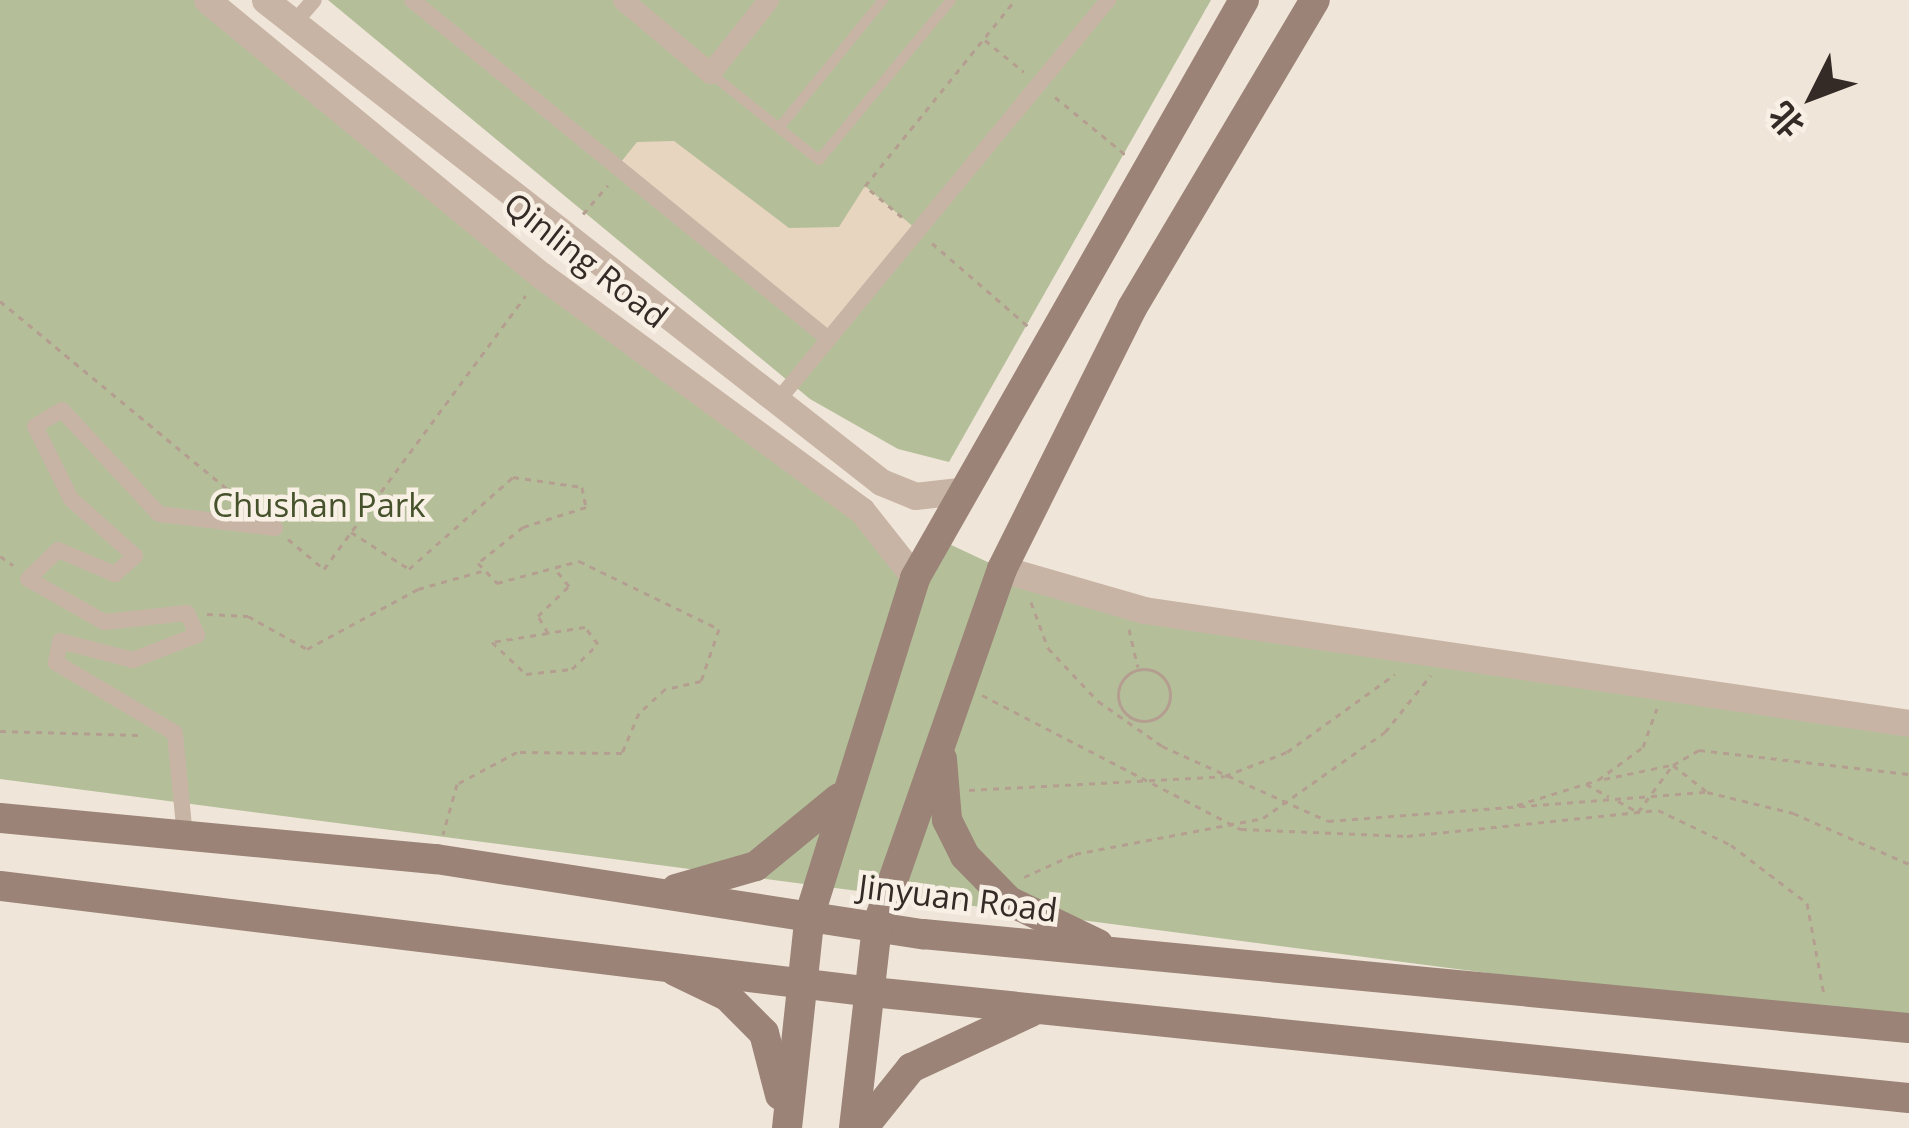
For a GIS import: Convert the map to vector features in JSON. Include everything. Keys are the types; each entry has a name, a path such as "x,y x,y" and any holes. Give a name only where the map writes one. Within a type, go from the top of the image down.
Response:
{"main road":[{"path":"785,1128 798,978 810,914 915,578 959,491 1142,168 1244,0"},
{"path":"859,1128 877,926 964,682 1132,308 1316,0"},
{"path":"941,746 947,820 965,856 1010,901 1114,952"},
{"path":"664,892 788,847 850,784"},
{"name":"Jinyuan Road","path":"0,818 436,859 877,926 1909,1028"},
{"path":"0,886 653,960 872,992 1907,1099"},
{"path":"653,960 728,996 764,1033 785,1128"},
{"path":"859,1128 911,1068 1040,1009"}],"street":[{"name":"Qinling Road","path":"207,0 541,274 862,512 915,578"},
{"name":"Qinling Road","path":"265,0 775,404 881,482 915,496 959,491"},
{"path":"294,23 314,0"},
{"path":"412,0 826,338"},
{"path":"623,0 710,73 768,0"},
{"path":"775,404 1108,0"},
{"path":"185,838 176,733 56,664 60,641 133,661 197,635 187,613 104,622 28,579 58,550 115,574 135,556 71,499 35,426 62,410 159,514 275,528"},
{"path":"1012,573 1144,610 1909,723"}],"lane":[{"path":"779,128 884,0"},
{"path":"710,73 819,160 945,2"}],"path":[{"path":"984,39 1142,168"},
{"path":"565,237 620,170"},
{"path":"0,301 324,568 541,274"},
{"path":"351,532 410,568 513,477 582,488 586,507 523,527 478,562 497,583 579,561 719,628 701,681 652,701 622,753 517,752 458,784 436,859"},
{"path":"548,633 538,616 569,586 554,568"},
{"path":"187,613 248,616 307,649 418,589 485,570"},
{"path":"1012,573 1048,648 1098,701 1225,776 1328,820 1707,792 1793,813 1909,864"},
{"path":"585,627 598,644 572,669 526,674 491,642 548,633 585,627"},
{"path":"1130,637 1139,670 1170,692 1146,721 1118,694 1139,670"},
{"path":"961,789 1225,776 1360,708 1419,651"},
{"path":"1021,878 1283,804 1385,732 1447,655"},
{"path":"964,682 1138,781 1223,821 1407,836 1658,810 1732,845 1807,903 1829,1021"},
{"path":"1598,780 1643,747 1665,687"},
{"path":"0,731 176,733"},
{"path":"1509,807 1673,764 1700,750 1909,773"},
{"path":"1673,764 1707,792"},
{"path":"1639,812 1673,764"},
{"path":"1586,784 1639,812"}],"green space":[{"name":"Chushan Park","path":"0,0 207,0 862,511 915,577 932,536 1022,578 1909,723 1909,1028 0,779"},
{"path":"328,0 1211,0 949,462 898,449 810,399"}],"shaded area":[{"path":"674,141 789,228 839,227 865,186 916,229 826,337 617,167 637,142"}]}
